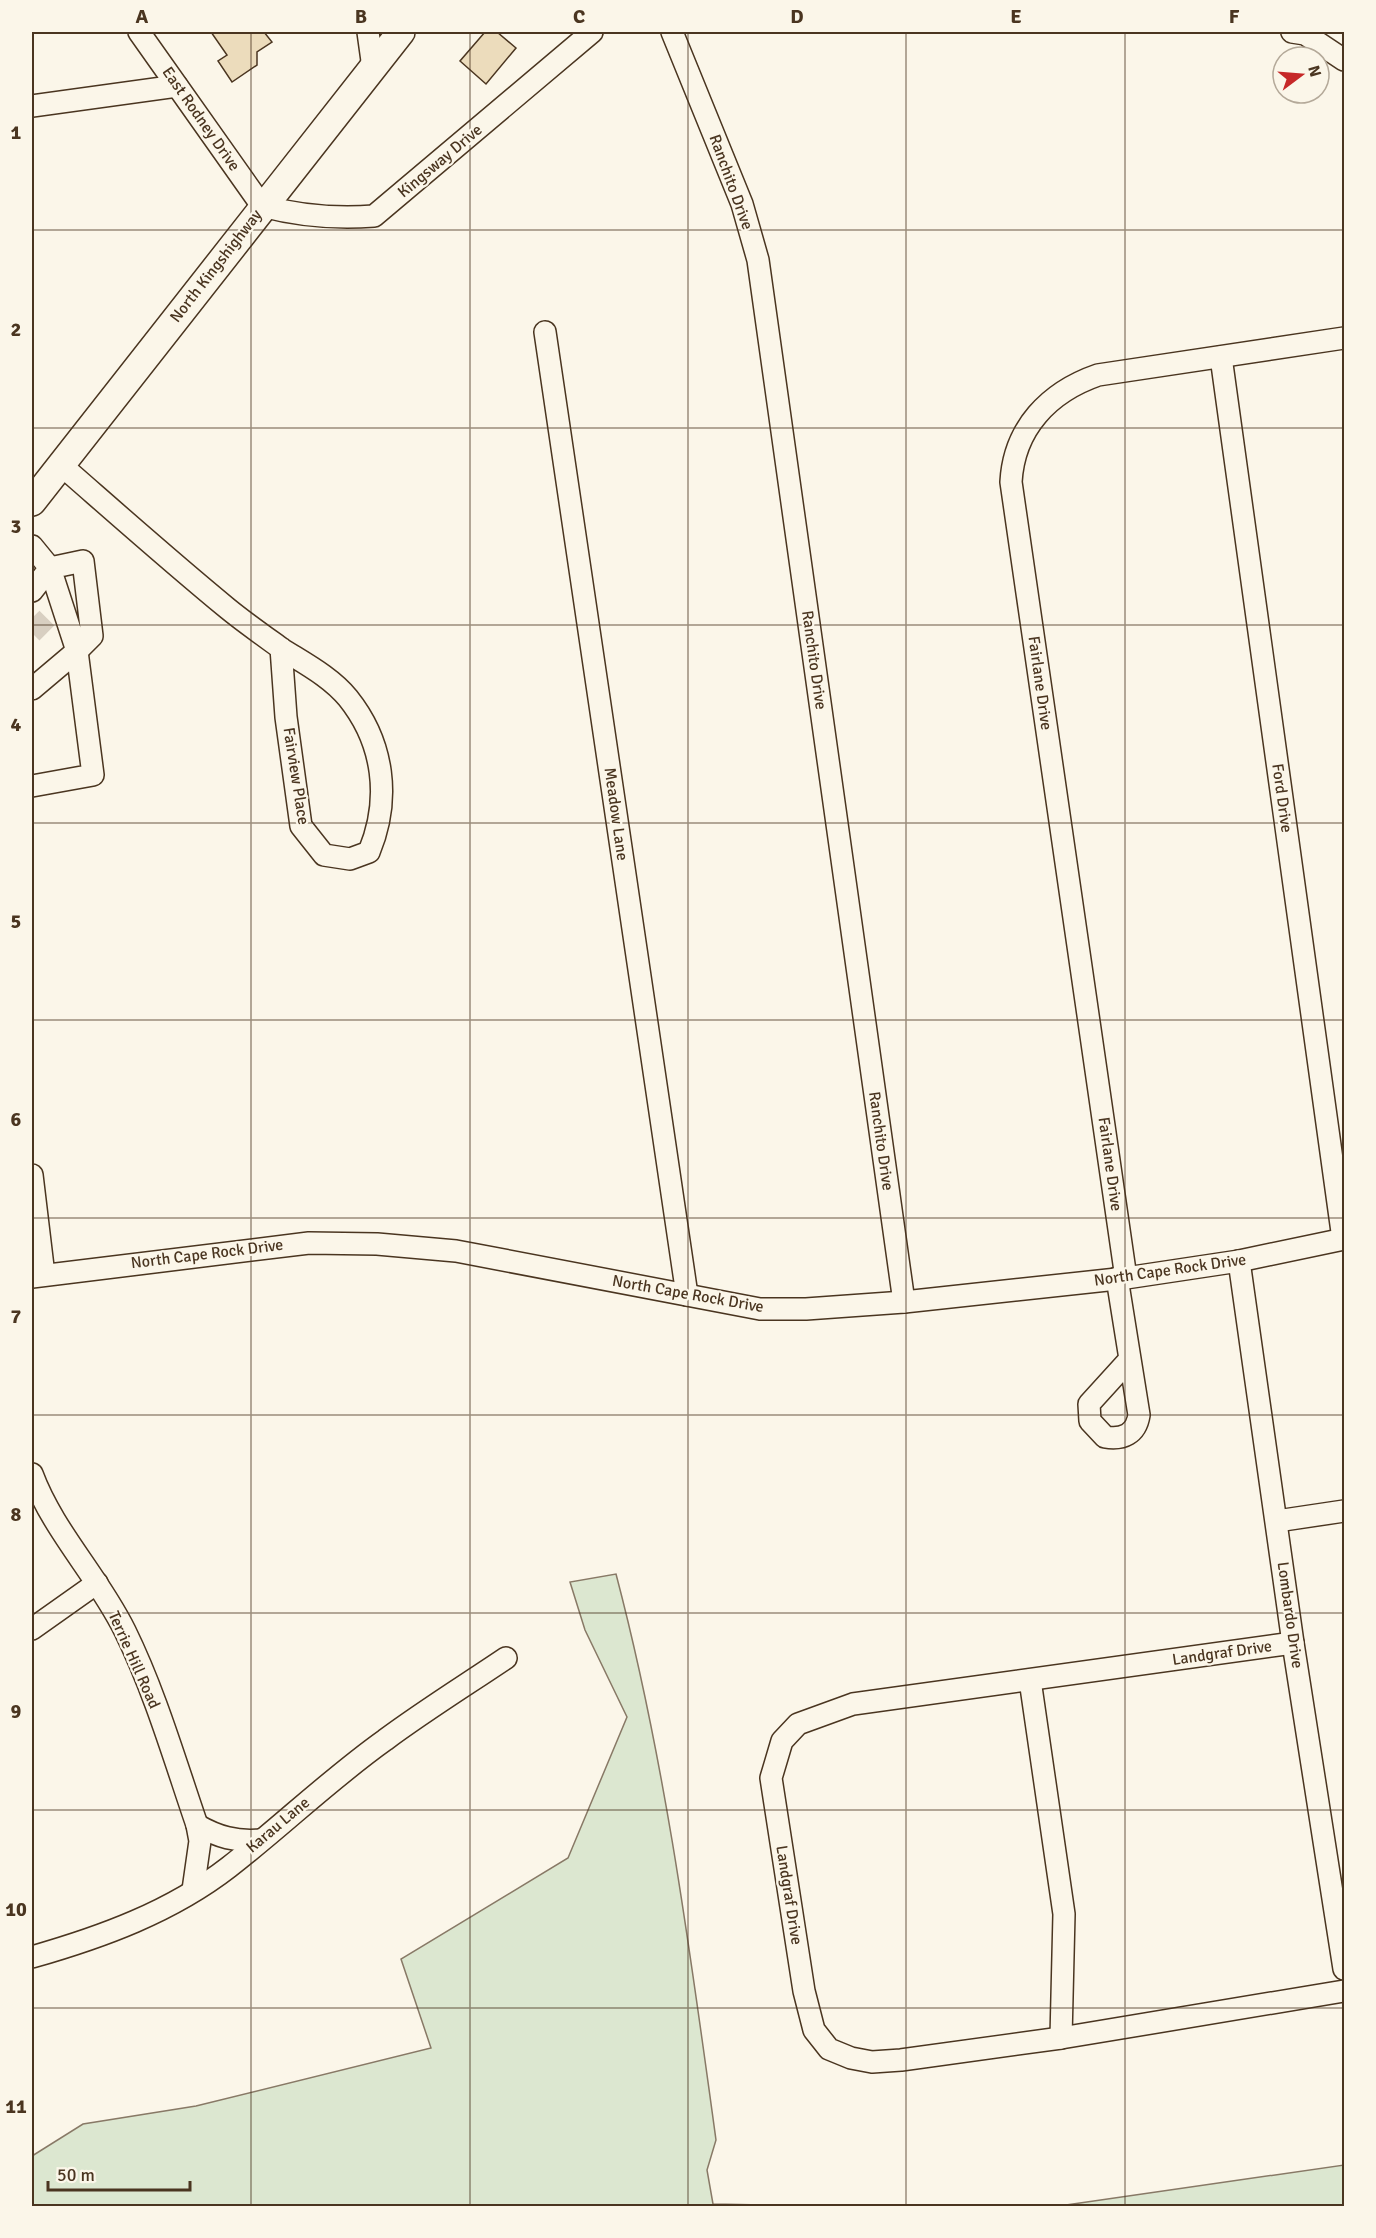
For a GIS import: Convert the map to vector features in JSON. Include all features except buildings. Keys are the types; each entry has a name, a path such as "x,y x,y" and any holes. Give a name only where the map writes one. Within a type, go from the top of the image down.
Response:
{"main road":[{"name":"North Kingshighway","path":"32,502 262,206 401,32"}],"street":[{"name":"East Rodney Drive","path":"139,32 262,206"},
{"path":"368,32 373,68"},
{"name":"Kingsway Drive","path":"262,206 296,215 337,219 374,216 589,32"},
{"name":"Ranchito Drive","path":"672,32 742,204 758,260 904,1302"},
{"path":"1292,32 1305,34 1344,60"},
{"path":"32,105 177,86"},
{"name":"Meadow Lane","path":"545,332 687,1295"},
{"name":"Fairlane Drive","path":"1129,1360 1122,1278 1011,482 1012,463 1018,443 1037,413 1052,399 1081,381 1098,375 1344,338"},
{"name":"Ford Drive","path":"1221,357 1344,1239"},
{"name":"Fairview Place","path":"61,465 229,609 281,648 308,664 347,697 372,738 382,772 378,829 369,852 350,859 324,855 301,826 286,717 281,648"},
{"path":"32,546 50,568 55,611 77,651 93,775 32,786"},
{"path":"32,591 50,568 82,561 92,636 32,689"},
{"path":"32,1175 38,1276"},
{"name":"North Cape Rock Drive","path":"38,1276 309,1243 377,1244 456,1251 760,1309 806,1310 904,1302 1122,1278 1239,1261 1344,1239"},
{"name":"Lombardo Drive","path":"1239,1261 1293,1643 1344,1969"},
{"name":"Terrie Hill Road","path":"32,1474 41,1499 97,1583 125,1631 143,1674 200,1840 193,1890"},
{"path":"1277,1521 1344,1511"},
{"path":"32,1629 97,1583"},
{"name":"Landgraf Drive","path":"1293,1643 854,1704 798,1724 782,1741 774,1758 771,1778 804,1991 814,2031 829,2049 851,2058 872,2062 1061,2038 1344,1991"},
{"name":"Karau Lane","path":"32,1957 143,1919 193,1890 229,1867 384,1740 506,1658"},
{"path":"1030,1680 1064,1914 1061,2038"},
{"path":"196,1825 216,1836 240,1842 260,1840"}],"green space":[{"path":"616,1574 649,1714 686,1927 716,2140 707,2170 713,2204 806,2206 32,2206 32,2156 83,2124 196,2106 431,2048 401,1959 568,1858 627,1717 585,1630 570,1582"},
{"path":"1344,2165 1344,2206 1033,2206 1066,2205"}],"tunnel":[{"path":"32,633 48,617"}]}
